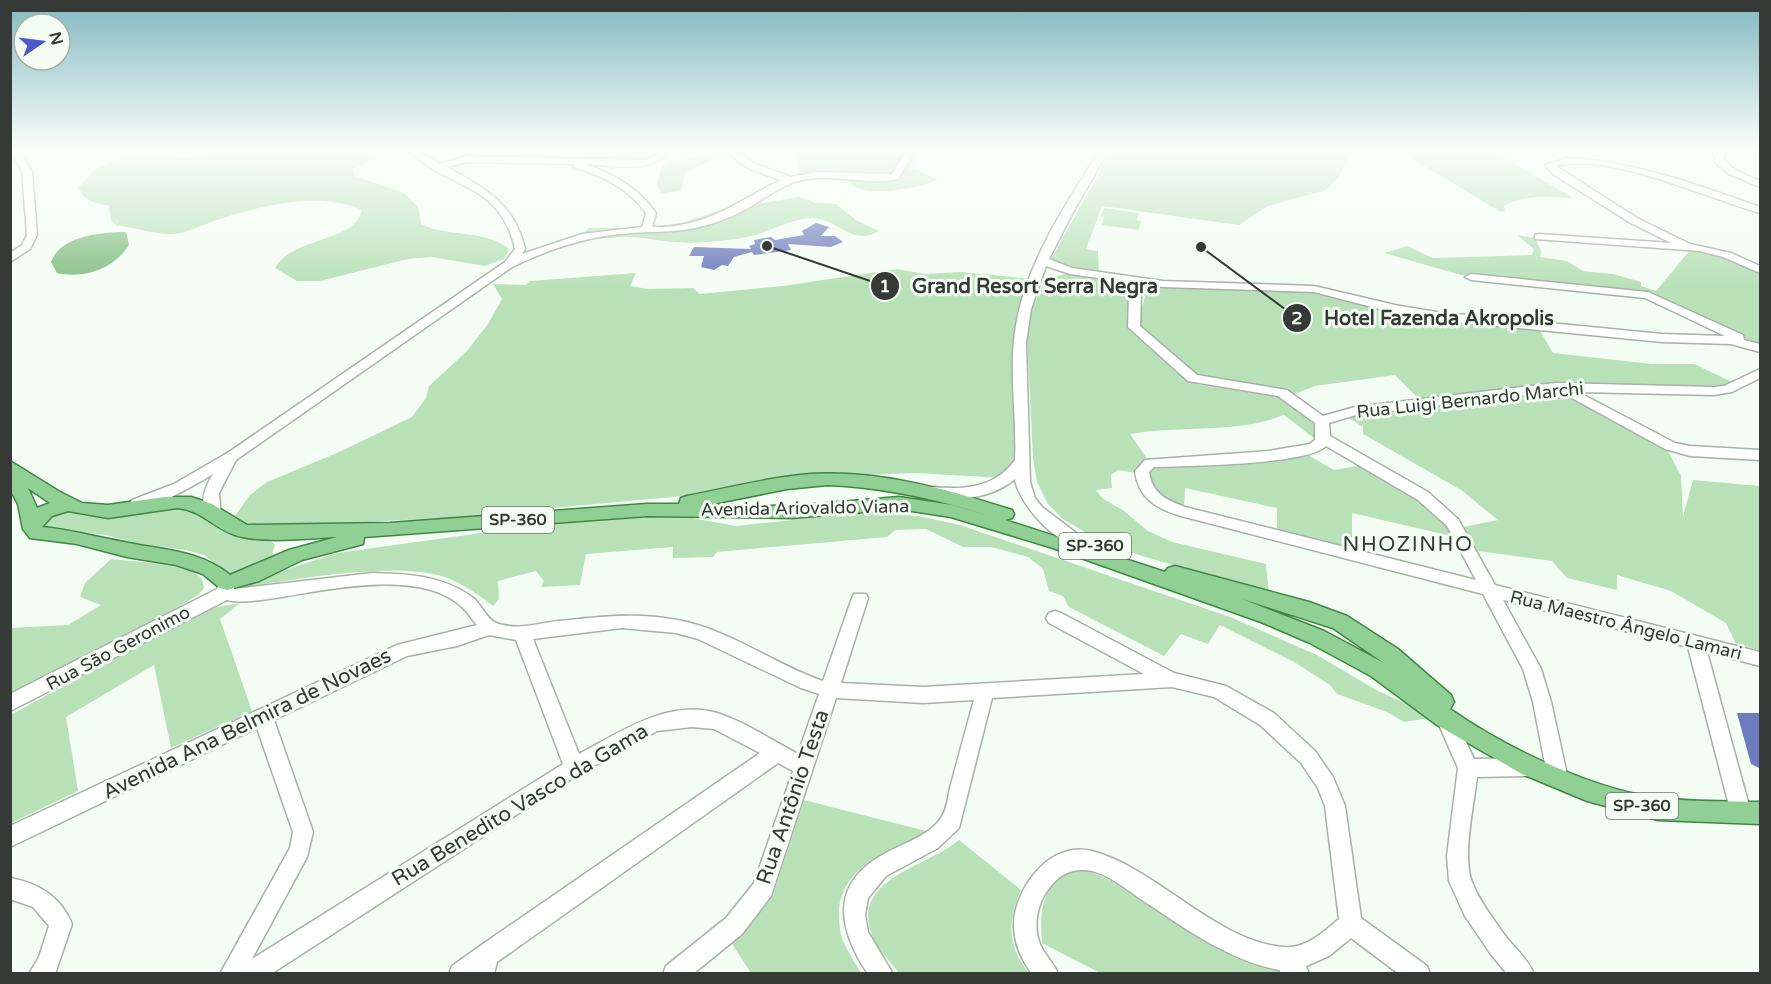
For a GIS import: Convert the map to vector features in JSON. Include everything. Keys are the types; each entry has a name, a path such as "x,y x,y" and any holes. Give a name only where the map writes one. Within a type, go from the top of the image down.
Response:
{"main road":[{"name":"SP-360","path":"10,469 68,505 88,511 185,502 195,504 234,530 276,533 390,530 646,510"},
{"name":"SP-360","path":"10,469 27,504 32,529"},
{"name":"SP-360","path":"801,481 787,492 788,500 798,506 821,508"},
{"name":"Avenida Ariovaldo Viana","path":"646,510 801,481 877,483 954,498 1166,571 1309,610 1346,626 1390,655 1500,748"},
{"name":"Avenida Ariovaldo Viana","path":"646,510 773,513 899,503 952,511 1060,543 1268,616 1322,639 1379,670 1445,718 1500,748"},
{"path":"68,505 40,515 34,521 32,529 37,533 77,537 127,550 178,558 210,569 226,588"},
{"name":"SP-360","path":"226,588 296,555 390,530"},
{"path":"268,569 279,551 280,542 276,533"},
{"name":"SP-360","path":"1322,639 1347,641 1350,637 1346,626"},
{"name":"SP-360","path":"1500,748 1530,767 1596,793 1658,809 1751,813"}],"street":[{"path":"10,259 26,247 32,235 29,196"},
{"path":"487,196 512,220 519,236 520,249 508,265"},
{"path":"637,196 651,213 646,230"},
{"path":"117,510 179,488 234,455 508,265 561,241 585,235 675,230 702,223 738,209 761,196"},
{"path":"1076,539 1032,505 1025,490 1022,462 1020,337 1024,315 1043,261 1079,196"},
{"path":"1595,196 1686,246"},
{"path":"1719,196 1761,210"},
{"path":"1539,237 1686,246 1714,250 1761,270"},
{"path":"1043,261 1070,271 1189,286 1307,289 1428,314 1662,338 1739,341 1760,348"},
{"path":"1038,276 1070,271"},
{"path":"1471,277 1639,293 1705,320 1760,348"},
{"path":"1135,296 1134,327 1193,378 1282,393 1321,421 1323,438 1439,509 1453,523 1532,669 1558,779"},
{"path":"1705,320 1716,331 1717,340"},
{"name":"Rua Luigi Bernardo Marchi","path":"1321,421 1355,411 1556,387 1606,386 1714,391 1727,389 1761,373"},
{"path":"1599,406 1598,391 1606,386"},
{"path":"1556,387 1599,406 1670,446 1690,451 1761,455"},
{"name":"Rua Maestro Ângelo Lamari","path":"1323,438 1319,446 1314,448 1269,456 1150,464 1142,471 1142,480 1145,489 1156,501 1181,511 1491,592 1761,659"},
{"path":"213,515 209,502 210,494 234,455"},
{"path":"919,490 949,493 981,490 1008,479 1022,462"},
{"path":"226,588 243,595 368,580 432,583 450,589 467,600 480,612 489,628 523,635 555,628 622,621 676,626 703,633 807,683 828,690 891,695 1172,680"},
{"name":"Rua São Geronimo","path":"10,703 226,588"},
{"name":"Rua Antônio Testa","path":"674,974 734,926 763,889 860,598"},
{"path":"1054,618 1172,680 1219,692 1247,705 1289,739 1320,774 1335,806 1350,924 1419,974"},
{"name":"Avenida Ana Belmira de Novaes","path":"10,837 403,650 457,639 489,628"},
{"path":"523,635 574,767"},
{"path":"1696,644 1751,813"},
{"path":"882,974 862,945 853,925 856,898 866,879 879,866 945,833 952,822 985,691"},
{"path":"231,974 300,850 303,832 263,717"},
{"path":"1445,718 1468,768 1458,856 1460,881 1473,908 1498,945 1523,974"},
{"name":"Rua Benedito Vasco da Gama","path":"249,974 574,767 635,731 654,723 673,720 717,721 738,730 775,754 804,767"},
{"path":"460,974 485,964 775,754"},
{"path":"1468,768 1530,767"},
{"path":"1047,974 1034,959 1026,937 1025,921 1031,898 1041,879 1055,866 1070,861 1087,860 1107,867 1202,925 1258,953 1292,966 1318,951 1350,924"},
{"path":"10,888 40,898 53,909 61,924 48,964 40,974"}],"shaded area":[{"path":"84,196 407,196 418,207 421,224 443,231 489,239 509,249 504,259 485,266 431,257 408,259 320,281 297,281 275,268 295,250 348,228 357,221 362,210 328,201 293,202 239,213 180,233 164,234 117,226 111,220 109,206"},
{"path":"1086,196 1305,196 1268,206 1239,225 1102,206 1086,249 1098,251 1099,273 1070,269 1050,261"},
{"path":"1474,196 1569,196 1573,198 1528,198 1504,206 1505,212 1499,211"},
{"path":"799,197 816,203 836,204 856,220 879,231 860,236 825,221 803,219 751,236 713,242 682,243 634,237 600,238 584,234 588,228 666,228 721,210"},
{"path":"1104,208 1139,213 1137,220 1141,221 1139,230 1102,225 1104,217 1101,216"},
{"path":"126,232 129,245 115,260 98,270 67,275 57,273 51,262 63,246 82,237"},
{"path":"1517,235 1535,238 1541,251 1540,257 1567,261 1583,271 1613,274 1641,282 1641,286 1656,291 1691,249 1712,252 1760,271 1760,345 1643,291 1461,275 1384,253 1407,246 1433,258 1532,255 1534,249"},
{"path":"897,269 925,274 961,272 1032,279 1015,326 1018,444 1016,460 1003,478 916,473 818,477 695,495 441,518 272,527 246,523 235,516 250,495 267,482 337,453 412,417 426,398 429,386 467,351 488,324 502,299 493,284 526,285 530,281 636,273 630,286 648,289 693,288 700,294 783,286"},
{"path":"1071,273 1179,288 1313,292 1397,312 1539,329 1553,353 1652,364 1694,364 1732,382 1723,387 1706,389 1561,383 1420,400 1395,375 1315,386 1295,394 1282,389 1203,378 1142,327 1139,321 1145,296 1128,292 1126,294 1129,298 1128,325 1189,380 1200,385 1277,394 1317,426 1315,439 1284,415 1247,425 1130,434 1148,460 1138,467 1136,473 1118,470 1111,475 1112,488 1096,490 1102,498 1124,511 1148,531 1172,542 1266,564 1269,594 1126,551 1090,535 1063,519 1048,504 1037,482 1033,458 1027,333 1030,314 1046,278"},
{"path":"1552,393 1576,397 1668,451 1681,476 1683,516 1693,480 1760,486 1760,650 1736,644 1726,623 1671,591 1617,575 1617,590 1567,578 1552,561 1478,551 1463,527 1498,520 1461,490 1363,434 1363,427 1346,416"},
{"path":"1308,455 1334,470 1363,465 1425,503 1444,524 1451,536 1352,513 1352,551 1277,532 1277,508 1185,488 1184,508 1157,498 1146,470 1150,466 1270,461"},
{"path":"177,506 202,514 222,531 270,540 275,545 271,558 233,574 226,572 204,555 186,550 136,543 105,535 40,527 46,514 71,510 94,515"},
{"path":"647,510 736,526 870,512 918,516 960,525 1230,617 1317,655 1378,691 1436,717 1404,722 1387,712 1337,694 1330,685 1294,662 1220,625 1208,644 1181,634 1164,656 1069,607 1063,596 1049,591 1043,569 1028,557 991,547 963,547 926,529 895,530 887,537 717,552 713,557 673,558 673,547 586,554 580,585 541,587 544,581 536,571 498,581 499,599 493,606 450,579 406,571 350,573 246,587 269,575 337,553"},
{"path":"111,559 181,568 199,576 204,588 198,595 148,625 11,697 10,628 68,625 101,605 80,597 85,583"},
{"path":"240,603 220,619 252,711 171,748 154,665 66,717 78,791 11,823 11,715 184,619 207,609"},
{"path":"804,800 930,832 887,852 860,869 850,880 843,893 839,909 841,933 861,973 751,973 732,944 773,895"},
{"path":"959,840 1021,890 1014,912 1011,933 1016,952 1029,973 899,973 874,940 868,919 871,903 880,889 910,868"},
{"path":"1084,870 1099,875 1141,898 1203,940 1233,954 1274,968 1280,973 1100,973 1042,943 1043,906 1046,895 1060,878"}],"building":[{"path":"816,223 829,227 821,236 835,236 843,242 831,247 788,244 791,250 754,255 752,252 734,257 728,266 722,265 714,270 701,267 704,256 689,256 694,247 751,249 749,246 755,244 754,240 771,237 775,240 804,235 802,231"},
{"path":"1737,713 1761,713 1761,769 1751,764"}],"place":[{"name":"Grand Resort Serra Negra","path":"767,246"},
{"name":"Hotel Fazenda Akropolis","path":"1201,247"}],"district":[{"name":"NHOZINHO","path":"1408,544"}]}
